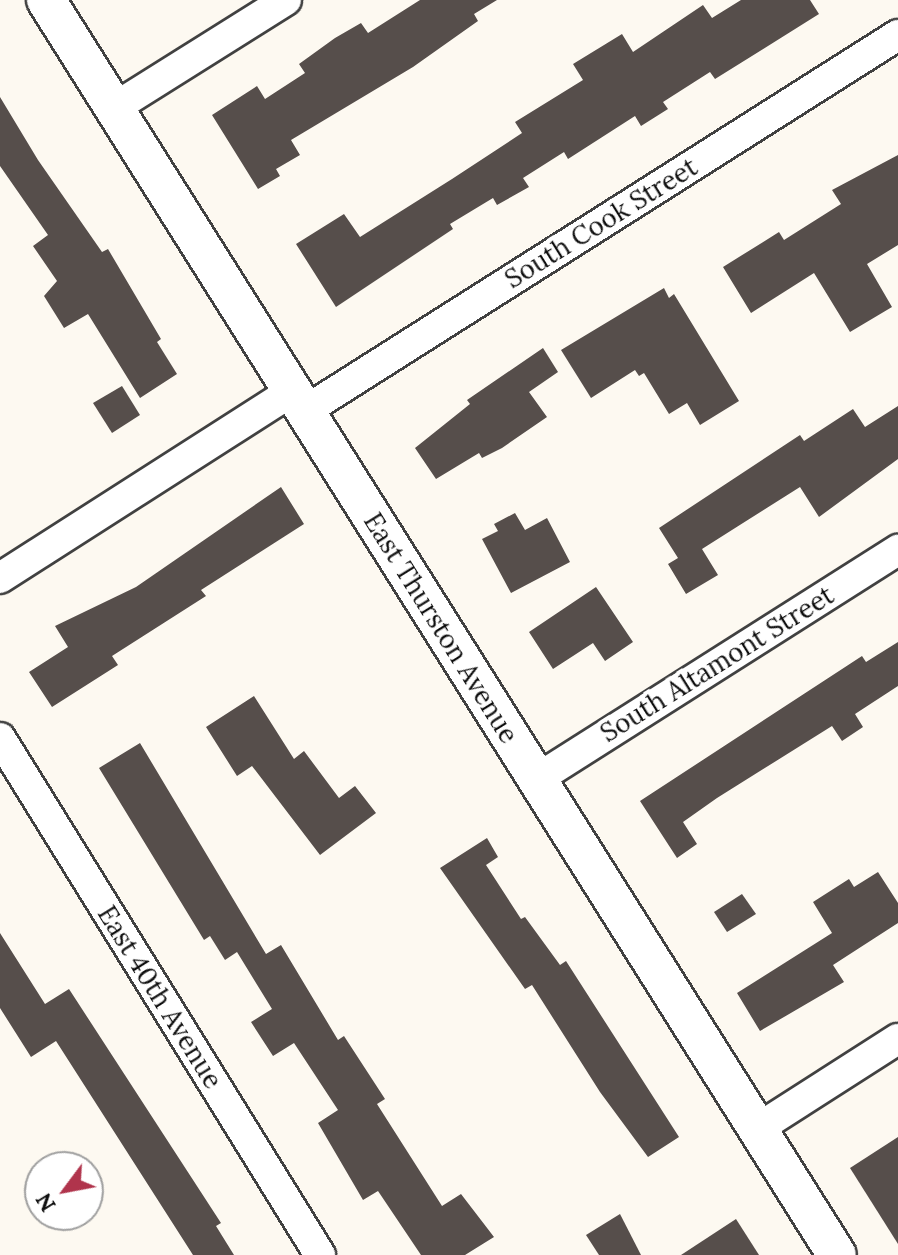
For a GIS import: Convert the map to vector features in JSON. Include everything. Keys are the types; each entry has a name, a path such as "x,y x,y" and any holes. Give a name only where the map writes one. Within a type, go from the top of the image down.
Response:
{"street":[{"name":"East Thurston Avenue","path":"46,0 837,1255"},
{"path":"114,108 286,0"},
{"name":"South Cook Street","path":"0,578 298,401 898,35"},
{"name":"South Altamont Street","path":"537,779 898,550"},
{"name":"East 40th Avenue","path":"0,738 320,1255"},
{"path":"757,1129 898,1039"}],"building":[{"path":"420,0 497,0 474,14 478,21 413,67 291,140 300,155 276,169 280,176 258,189 212,115 257,86 265,99 305,73 299,64 335,38 361,23 368,33"},
{"path":"741,0 810,0 819,14 715,79 710,72 663,102 668,109 641,126 635,116 568,159 564,152 523,178 529,187 497,205 493,198 450,224 453,229 336,307 296,244 344,214 360,237 452,179 522,133 515,122 583,80 573,64 622,34 633,52 703,5 712,18"},
{"path":"0,97 38,160 102,252 108,249 161,339 157,342 177,374 140,398 88,314 64,328 44,296 57,281 33,246 48,235 0,166"},
{"path":"898,155 898,245 867,264 892,307 850,332 814,273 751,313 723,267 779,232 784,240 841,204 832,190"},
{"path":"664,288 669,298 674,294 739,401 700,425 687,403 669,414 644,373 639,376 635,370 591,398 561,350"},
{"path":"543,348 558,372 529,392 547,417 502,448 482,458 479,453 436,479 415,448 470,404 467,400"},
{"path":"122,386 140,415 112,433 93,403"},
{"path":"898,406 898,459 819,517 800,487 702,549 718,575 686,594 668,564 678,558 659,528 800,435 804,441 853,409 865,427"},
{"path":"281,487 304,524 201,590 206,596 112,656 118,665 52,707 29,672 68,647 55,626 136,587"},
{"path":"515,513 525,530 547,518 570,562 511,593 482,539 498,531 494,524"},
{"path":"596,587 633,642 605,661 593,643 553,669 529,632"},
{"path":"898,642 898,686 855,714 863,727 842,741 832,726 717,798 683,822 697,844 677,858 640,801 862,656 866,662"},
{"path":"254,696 294,759 304,751 339,798 355,786 376,813 320,855 252,766 237,776 206,727"},
{"path":"140,743 266,954 281,945 338,1040 344,1036 385,1099 377,1104 442,1206 461,1194 494,1237 465,1255 421,1255 378,1191 363,1200 318,1123 338,1110 294,1043 273,1056 251,1022 272,1009 237,952 225,960 210,936 204,940 99,768"},
{"path":"487,838 498,857 486,865 521,919 525,917 560,965 566,961 679,1137 648,1157 600,1092 532,985 525,989 440,868"},
{"path":"878,872 898,903 898,923 833,965 844,982 760,1031 737,993 832,933 813,902 849,879 854,887"},
{"path":"742,894 756,914 727,932 714,912"},
{"path":"0,933 45,1004 69,989 221,1223 216,1226 234,1255 193,1255 56,1041 31,1057 0,1008"},
{"path":"898,1137 898,1244 850,1168"},
{"path":"620,1214 641,1255 599,1255 586,1235"},
{"path":"736,1219 759,1255 681,1255"}]}
